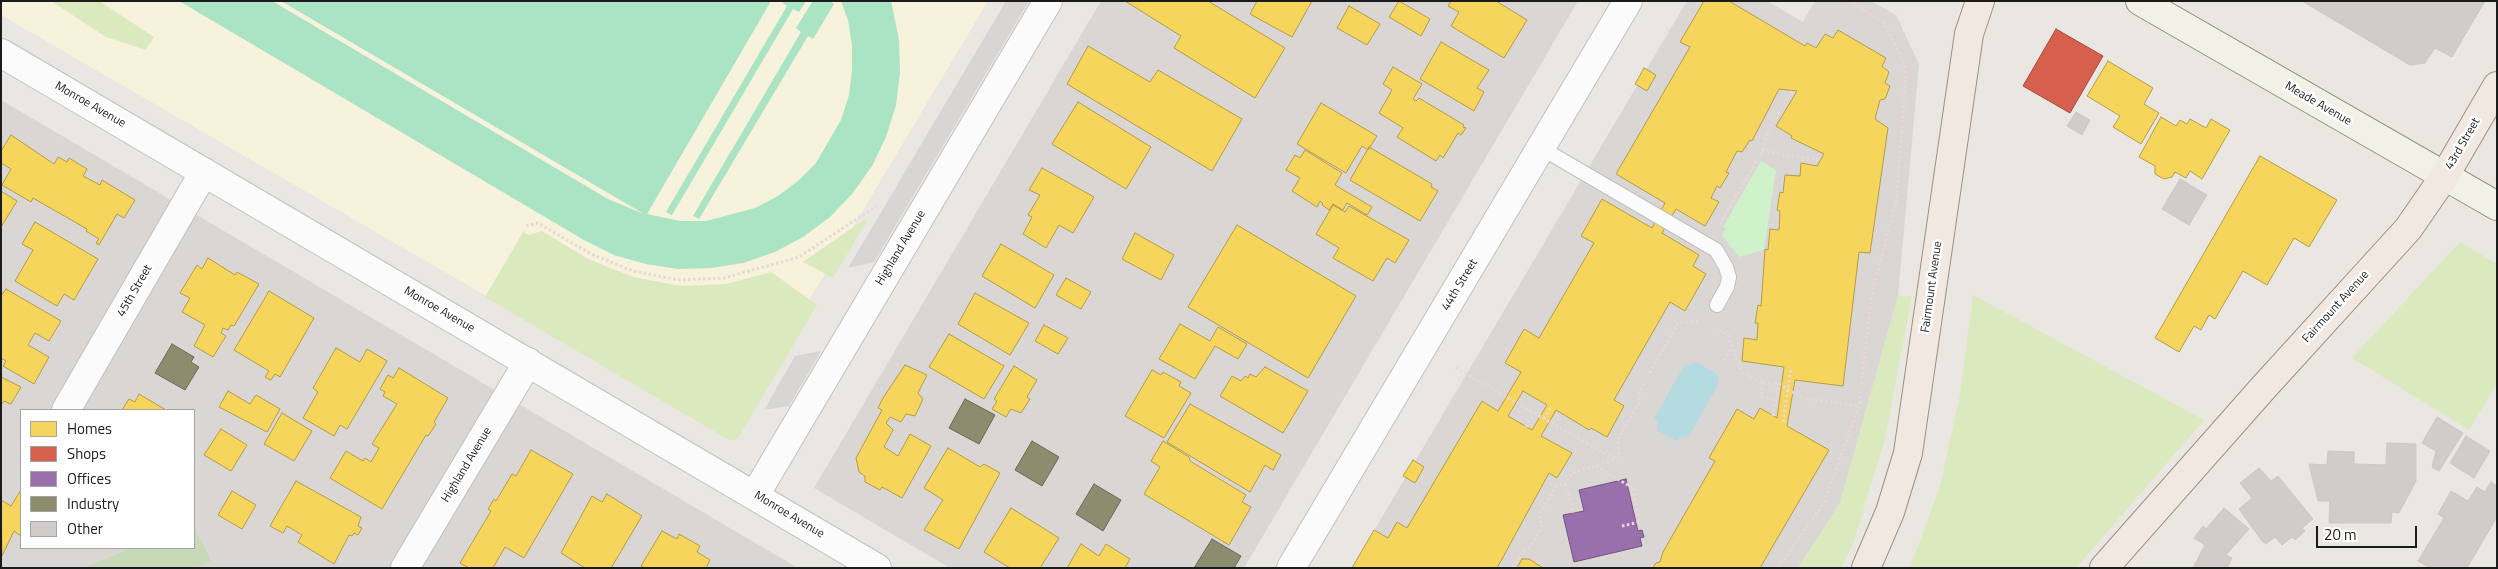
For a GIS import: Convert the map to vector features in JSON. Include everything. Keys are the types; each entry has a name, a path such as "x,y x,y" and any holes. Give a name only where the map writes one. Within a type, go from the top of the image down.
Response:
{"main road":[{"name":"Fairmount Avenue","path":"1866,568 1890,512 1908,453 1969,34 1980,1"},
{"name":"Meade Avenue","path":"2140,1 2497,206"},
{"name":"43rd Street","path":"2444,177 2497,86"},
{"name":"Fairmount Avenue","path":"2104,568 2264,387 2408,229 2444,177"}],"street":[{"name":"Highland Avenue","path":"754,495 1048,1"},
{"name":"44th Street","path":"1294,567 1628,1"},
{"name":"Monroe Avenue","path":"1,53 877,568"},
{"name":"45th Street","path":"67,409 204,172"},
{"name":"Highland Avenue","path":"405,568 528,362"}],"lane":[{"path":"1541,148 1709,244 1721,257 1729,277 1727,287 1718,305"}],"path":[{"path":"1778,568 1824,503 1859,406 1871,298 1897,197 1906,73 1902,58 1883,22 1850,1"},
{"path":"1709,244 1762,152 1768,132 1792,91"},
{"path":"1762,152 1820,160"},
{"path":"526,226 538,223 591,254 633,271 678,280 724,278 799,258 878,205"},
{"path":"1513,568 1522,553 1530,547 1542,526 1539,515 1556,486 1565,484 1572,473 1614,460 1619,452 1618,439 1639,403 1639,392 1678,323 1703,320"},
{"path":"1714,327 1728,335 1731,348 1742,373 1754,380 1779,384 1802,398 1859,406"},
{"path":"1724,360 1731,348"},
{"path":"1456,368 1614,460"},
{"path":"1783,422 1791,368"},
{"path":"1763,382 1761,398 1776,400"},
{"path":"1773,416 1779,384"},
{"path":"1544,419 1551,408"},
{"path":"1526,427 1534,413"},
{"path":"1595,466 1636,490"},
{"path":"1565,484 1574,513"},
{"path":"1622,526 1640,522 1632,488"}],"shaded area":[{"path":"1,1 988,1 728,436 1,15"},
{"path":"1006,1 1029,1 874,262 848,268"},
{"path":"1101,1 1578,1 1244,568 950,568 814,488"},
{"path":"1687,1 1767,1 1803,22 1815,1 1871,1 1896,15 1919,64 1898,296 1840,503 1798,568 1352,568"},
{"path":"1,100 798,568 194,568 212,560 195,529 195,409 20,409 20,549 129,549 83,568 1,568"},
{"path":"821,351 789,406 764,410 795,356"}],"green space":[{"path":"51,1 99,1 154,37 146,50 106,37"},
{"path":"179,1 272,1 608,199 644,214 281,1 771,1 647,214 680,221 706,221 755,208 778,196 798,181 816,163 841,120 849,95 852,45 848,20 841,1 891,1 899,40 900,73 896,105 886,137 872,166 852,194 830,217 803,237 775,252 743,263 711,268 678,269 646,264 614,255 584,240"},
{"path":"784,1 806,1 799,12 793,9 672,215 666,212 787,6 783,3"},
{"path":"813,1 830,1 834,4 813,39 808,36 699,219 693,216 801,32 796,28"},
{"path":"1761,161 1776,170 1764,250 1739,257 1722,235 1726,228 1723,227"},
{"path":"865,219 867,221 833,278 803,262"},
{"path":"542,231 588,259 633,277 681,286 726,284 771,272 817,305 740,435 735,440 729,440 485,297 523,232 529,235"},
{"path":"2460,242 2497,264 2497,384 2469,430 2352,358"},
{"path":"1973,295 2204,420 2076,568 1910,568 1940,486 1960,395"},
{"path":"1898,296 1912,296 1885,439 1853,544 1841,568 1798,568 1840,503"},
{"path":"195,529 212,561 194,568 83,568 129,549 195,549"}],"water":[{"path":"1696,362 1717,374 1719,383 1688,438 1682,437 1677,441 1657,430 1658,423 1654,419 1685,364 1691,365"}],"building: Homes":[{"path":"1125,1 1208,1 1285,48 1255,98 1174,48 1181,36"},
{"path":"1257,1 1312,1 1292,37 1250,14"},
{"path":"1399,1 1430,19 1421,36 1389,17"},
{"path":"1451,1 1496,1 1527,20 1504,58 1451,26 1459,12 1448,6"},
{"path":"1704,1 1729,1 1805,46 1807,43 1816,48 1825,34 1833,38 1838,30 1886,58 1882,66 1889,72 1885,83 1890,86 1885,99 1880,100 1875,119 1888,128 1870,253 1859,252 1843,386 1795,380 1787,426 1829,450 1760,568 1653,568 1656,563 1660,562 1663,552 1715,461 1709,458 1737,409 1754,419 1760,408 1777,418 1784,367 1742,361 1744,338 1757,340 1758,323 1755,323 1758,305 1761,306 1765,249 1768,250 1770,229 1779,230 1780,211 1777,210 1780,192 1783,193 1785,175 1800,176 1801,163 1817,166 1824,154 1791,138 1792,136 1776,126 1797,91 1779,89 1752,141 1750,140 1742,152 1737,151 1726,172 1729,173 1720,188 1717,186 1711,198 1719,202 1705,226 1676,209 1662,233 1699,255 1693,266 1706,274 1685,311 1670,302 1614,400 1624,406 1607,437 1591,428 1589,430 1556,410 1541,436 1572,453 1557,478 1549,473 1497,568 1352,568 1374,530 1388,538 1397,522 1407,528 1482,401 1498,411 1521,372 1505,363 1524,329 1539,338 1594,243 1581,236 1602,199 1652,228 1665,203 1616,174 1690,47 1680,42","holes":["1523,391 1547,405 1532,430 1508,416"]},
{"path":"1349,6 1380,24 1367,45 1337,28"},
{"path":"1441,42 1489,70 1477,88 1484,92 1474,111 1420,79"},
{"path":"1088,46 1150,82 1158,70 1242,119 1212,171 1067,84"},
{"path":"2108,61 2153,88 2144,104 2159,113 2141,144 2113,127 2120,116 2087,96"},
{"path":"1393,67 1422,84 1413,99 1416,101 1419,98 1466,128 1461,135 1458,133 1443,158 1440,155 1436,161 1397,137 1403,128 1379,113 1392,90 1383,84"},
{"path":"1644,68 1656,75 1647,91 1635,84"},
{"path":"1078,102 1151,147 1126,189 1052,144"},
{"path":"1321,103 1377,136 1368,150 1362,146 1346,173 1297,144"},
{"path":"2161,117 2176,126 2180,120 2187,124 2190,119 2206,128 2211,119 2230,130 2202,179 2190,171 2186,178 2175,172 2172,177 2164,179 2155,174 2155,166 2139,157"},
{"path":"11,135 54,164 58,157 67,162 69,158 87,169 83,176 100,185 102,180 135,200 124,218 117,214 99,245 96,243 99,239 86,231 87,229 33,198 31,202 2,185 11,169 1,163 1,151"},
{"path":"1369,147 1432,184 1431,187 1438,191 1420,221 1350,180"},
{"path":"1305,150 1342,173 1335,185 1372,207 1367,215 1347,203 1343,210 1333,204 1329,210 1320,201 1317,207 1292,191 1300,178 1286,170 1295,155 1300,158"},
{"path":"2260,156 2337,200 2309,247 2294,238 2267,285 2243,271 2215,319 2209,315 2201,330 2194,326 2179,352 2155,338"},
{"path":"1042,168 1094,197 1073,233 1059,225 1046,248 1023,234 1032,217 1028,215 1040,195 1029,190"},
{"path":"1,191 17,201 1,227"},
{"path":"1333,205 1345,212 1349,206 1409,240 1395,263 1387,258 1373,281 1333,258 1339,248 1316,234"},
{"path":"35,222 98,259 74,300 64,294 57,306 15,281 33,250 22,244"},
{"path":"1237,225 1356,296 1308,378 1188,307"},
{"path":"1135,233 1174,255 1161,280 1122,259"},
{"path":"1001,244 1054,275 1035,308 982,276"},
{"path":"208,258 235,275 237,272 259,284 234,326 231,325 228,330 223,328 221,333 226,336 213,357 194,346 205,325 182,312 190,298 180,293 197,265 202,269"},
{"path":"1066,278 1091,292 1081,309 1056,295"},
{"path":"6,289 61,321 49,341 35,333 28,345 49,357 34,384 3,366 6,361 1,358 1,296"},
{"path":"269,291 314,318 280,377 275,374 271,380 265,377 269,371 234,350"},
{"path":"975,293 1029,323 1010,355 958,324"},
{"path":"1180,324 1210,341 1218,327 1247,344 1238,359 1215,346 1195,379 1159,359"},
{"path":"1044,325 1068,338 1058,354 1035,341"},
{"path":"949,334 1004,366 984,399 929,367"},
{"path":"336,348 360,362 367,349 387,361 347,429 340,425 334,436 303,418 318,392 313,388"},
{"path":"905,365 927,375 918,393 923,399 915,416 906,414 901,422 890,417 886,423 893,430 884,447 898,456 910,434 931,446 902,498 882,487 880,490 865,482 865,476 859,472 856,458 882,410 878,408 883,398"},
{"path":"1014,366 1037,380 1027,397 1030,399 1021,413 1011,409 1006,417 992,409 997,401 994,399"},
{"path":"1265,367 1308,391 1283,433 1220,396 1232,376 1241,381 1245,376 1248,378 1250,374 1256,377"},
{"path":"399,368 448,398 434,422 436,424 428,436 426,435 382,509 330,478 346,451 363,461 365,458 371,462 379,448 372,444 397,404 383,396 385,392 380,389 388,375 393,378"},
{"path":"1152,370 1161,375 1163,372 1181,382 1179,386 1191,393 1164,438 1125,416"},
{"path":"1,377 21,387 11,404 4,401 1,405"},
{"path":"228,391 250,404 256,395 280,409 267,432 219,407"},
{"path":"139,394 164,409 123,409 129,399 135,402"},
{"path":"1190,404 1281,455 1273,470 1265,465 1250,492 1167,442"},
{"path":"282,413 312,431 294,461 264,444"},
{"path":"221,429 247,445 231,471 204,455"},
{"path":"1163,441 1189,457 1190,461 1246,495 1242,502 1251,507 1229,545 1144,494 1160,467 1151,461"},
{"path":"948,448 980,467 984,464 1000,473 959,549 924,530 943,500 924,488"},
{"path":"531,450 573,474 524,558 505,547 493,568 469,568 460,563 491,511 488,509 494,499 496,501 512,474 516,476"},
{"path":"1413,460 1424,467 1415,483 1403,476"},
{"path":"296,481 361,517 358,526 362,528 358,535 354,533 352,536 349,535 334,564 298,542 302,535 287,526 283,533 270,526"},
{"path":"232,491 256,505 242,529 218,515"},
{"path":"20,492 20,535 14,531 2,556 1,500 11,506"},
{"path":"607,494 642,516 611,568 585,568 561,553 592,496 602,502"},
{"path":"1011,508 1059,538 1040,568 1010,568 984,552"},
{"path":"662,531 677,539 679,534 700,546 697,552 710,560 706,568 645,568 641,566"},
{"path":"1081,544 1099,556 1106,544 1130,559 1125,568 1067,568"},
{"path":"1522,559 1529,559 1543,568 1517,568"}],"building: Shops":[{"path":"2056,29 2103,56 2070,113 2023,86"}],"building: Offices":[{"path":"1626,479 1638,531 1642,530 1644,537 1640,538 1642,546 1574,562 1563,515 1584,511 1579,490"}],"building: Industry":[{"path":"172,344 194,357 191,362 199,367 185,390 155,373"},
{"path":"965,399 995,415 979,444 949,428"},
{"path":"1032,441 1059,457 1042,486 1015,470"},
{"path":"1094,484 1121,500 1103,531 1076,514"},
{"path":"1212,539 1241,556 1234,568 1194,568"}],"building: Other":[{"path":"2302,1 2485,1 2452,57 2435,48 2425,63 2410,65"},
{"path":"2076,112 2090,120 2082,135 2067,126"},
{"path":"2180,179 2207,195 2189,225 2162,209"},
{"path":"2437,417 2463,433 2439,471 2432,467 2436,451 2422,443"},
{"path":"2466,436 2490,451 2474,478 2450,463"},
{"path":"2387,443 2416,444 2416,481 2399,513 2392,512 2391,523 2329,523 2330,501 2318,501 2309,464 2327,465 2328,451 2354,452 2354,464 2386,465"},
{"path":"2259,468 2271,481 2278,476 2313,519 2302,528 2305,531 2295,540 2292,537 2282,545 2275,537 2266,544 2239,509 2252,498 2240,483"},
{"path":"2491,482 2497,486 2497,517 2467,568 2430,568 2418,561 2444,518 2438,514 2451,491 2468,501 2477,487 2485,492"},
{"path":"2224,508 2249,529 2226,555 2232,558 2227,568 2193,568 2205,545 2194,538 2203,526 2206,529"}]}
